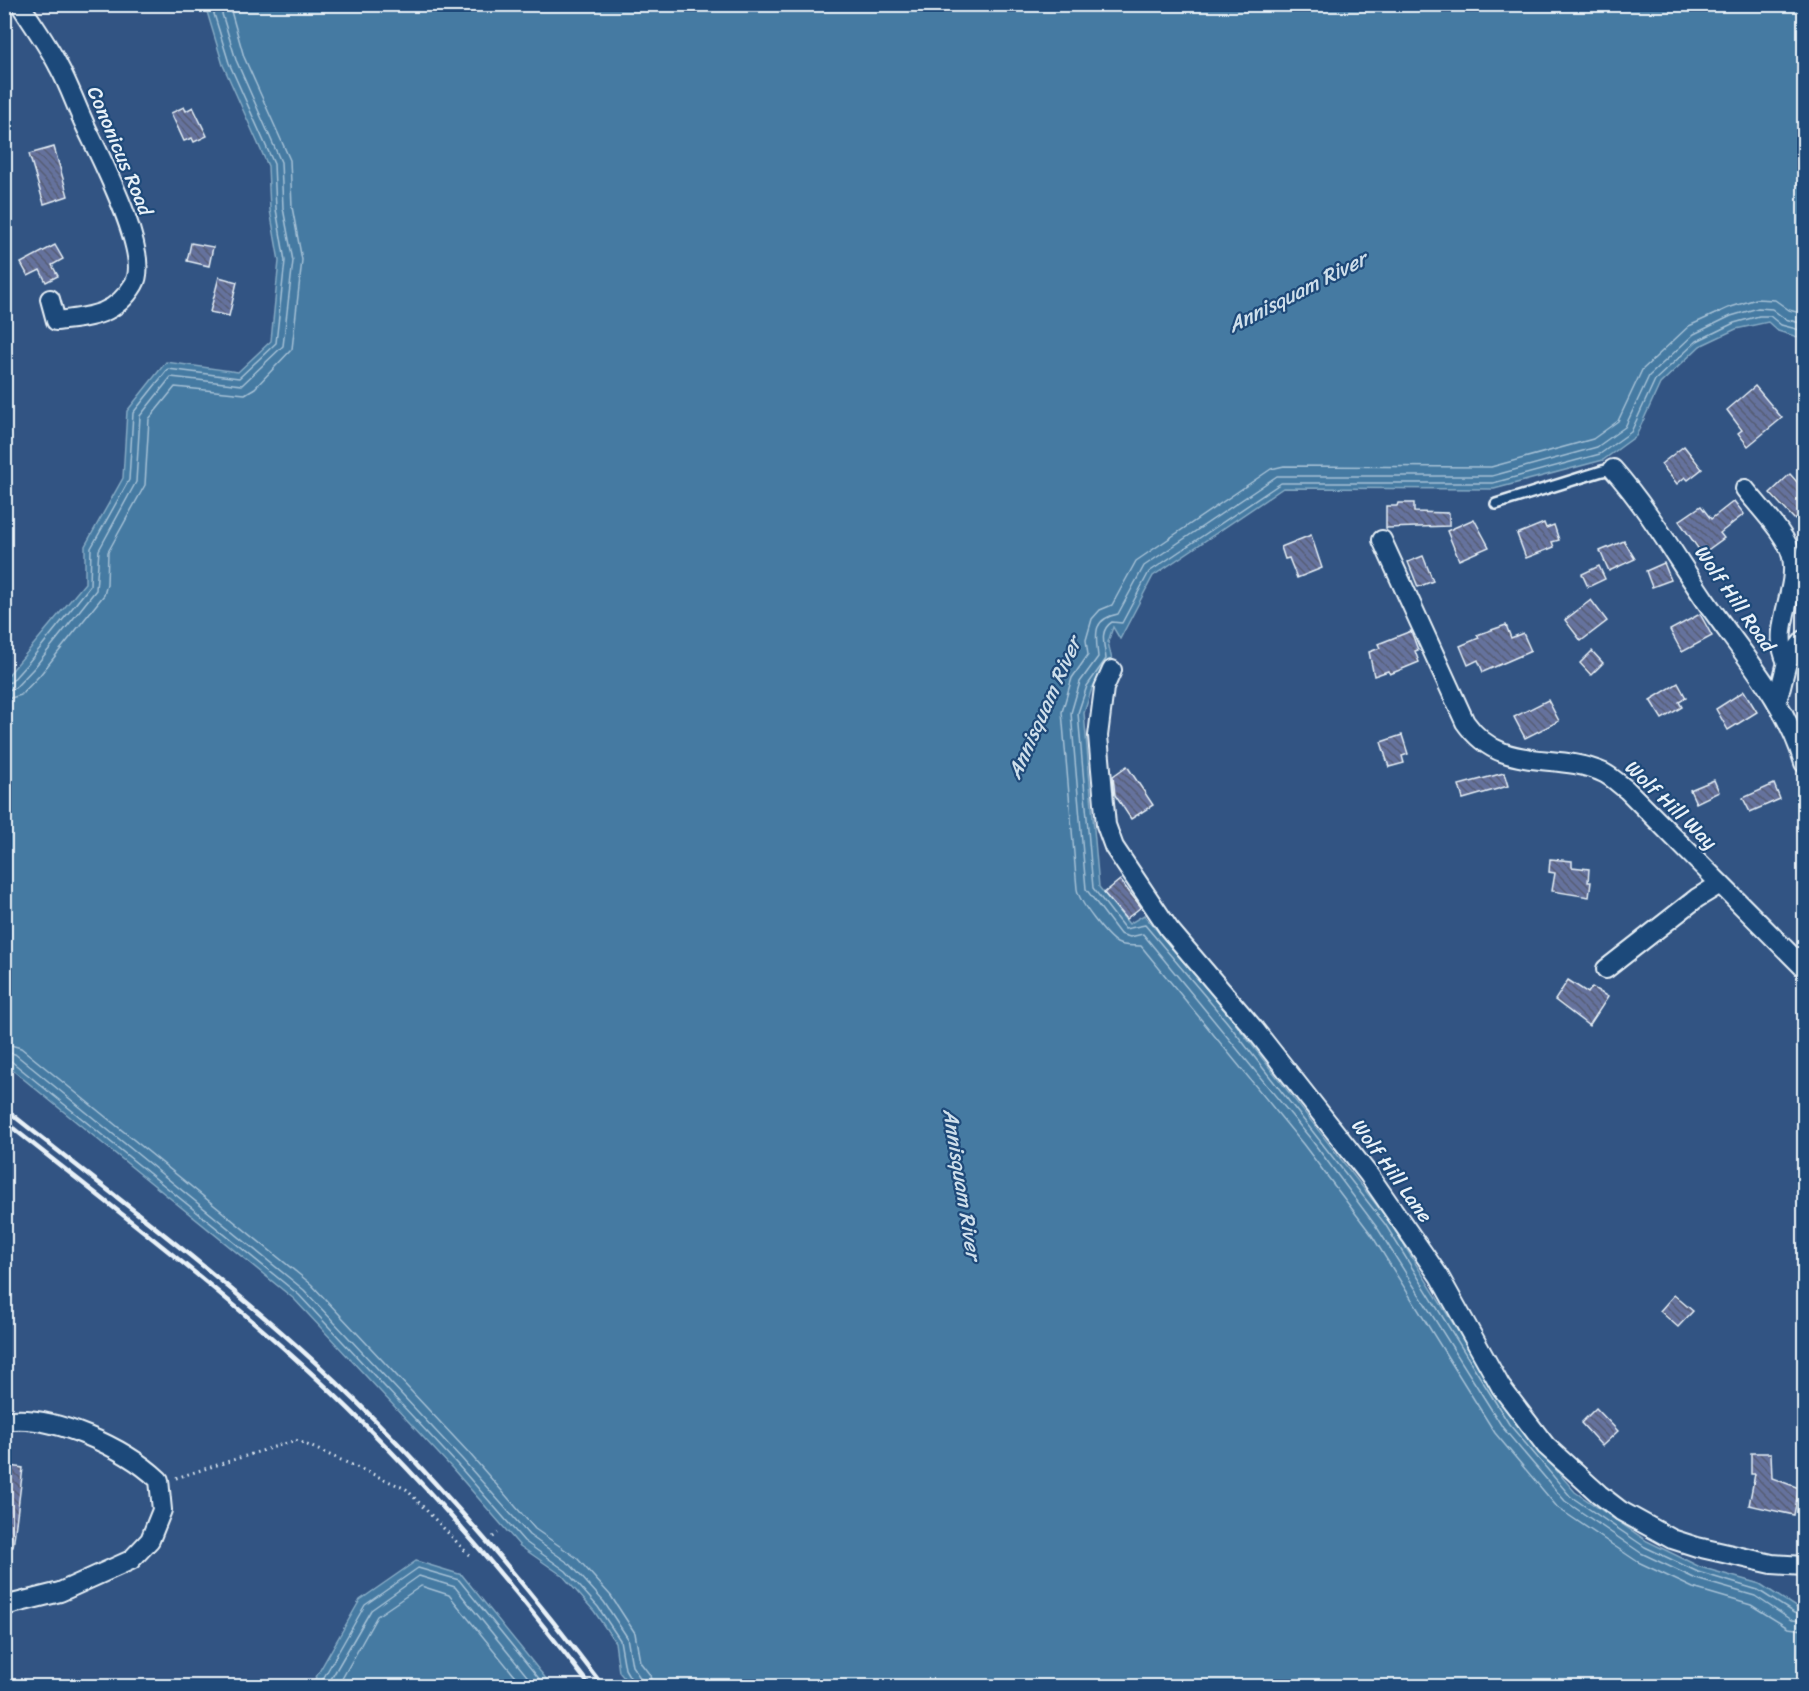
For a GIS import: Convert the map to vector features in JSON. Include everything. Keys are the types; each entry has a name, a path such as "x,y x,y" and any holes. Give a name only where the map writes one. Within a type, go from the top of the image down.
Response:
{"street":[{"name":"Cononicus Road","path":"20,4 60,67 103,162 124,210 139,270 135,283 113,309 88,317 56,321 50,299"},
{"name":"Wolf Hill Road","path":"1613,469 1649,516 1777,702 1804,763"},
{"path":"1745,489 1786,542 1793,560 1783,622 1783,652 1787,662"},
{"name":"Wolf Hill Way","path":"1382,540 1465,722 1478,737 1501,754 1583,766 1606,774 1627,790 1804,968"},
{"path":"1777,702 1787,662 1804,640"},
{"name":"Wolf Hill Lane","path":"1112,670 1104,688 1098,736 1106,825 1114,847 1169,929 1255,1030 1370,1176 1439,1276 1501,1387 1546,1446 1599,1494 1621,1510 1672,1539 1772,1564 1804,1566"},
{"path":"1606,969 1697,898 1720,884"},
{"path":"4,1421 21,1418 91,1437 140,1461 159,1480 162,1510 150,1540 131,1560 60,1592 4,1606"}],"lane":[{"path":"1496,504 1613,469"}],"path":[{"path":"159,1480 170,1480 296,1440 406,1489 471,1557"},
{"path":"493,1537 498,1533"}],"water":[{"name":"Annisquam River","path":"205,5 1804,5 1804,339 1778,331 1768,322 1736,329 1700,346 1660,384 1636,436 1603,460 1494,489 1283,488 1153,576 1120,639 1113,627 1108,642 1112,660 1092,688 1084,713 1099,887 1129,924 1144,915 1231,1018 1389,1221 1514,1421 1523,1431 1525,1430 1526,1435 1575,1492 1647,1541 1700,1567 1760,1584 1797,1608 1804,1608 1804,1686 631,1686 619,1672 615,1642 594,1611 563,1576 520,1546 452,1468 294,1299 5,1064 4,680 85,583 85,546 123,478 127,411 166,362 238,372 271,341 279,261 270,210 268,166 223,65"},
{"path":"416,1561 462,1575 552,1686 311,1686 360,1600"}],"building":[{"path":"184,107 186,111 193,107 207,136 194,142 192,138 184,141 171,113"},
{"path":"54,147 68,196 44,204 29,154"},
{"path":"191,243 213,247 209,266 187,261"},
{"path":"55,245 63,259 52,265 58,276 46,282 40,270 28,276 21,263"},
{"path":"219,277 237,282 229,316 210,312"},
{"path":"1755,386 1782,418 1748,446 1738,433 1742,430 1727,410"},
{"path":"1684,446 1702,469 1688,480 1685,477 1677,484 1661,464"},
{"path":"1790,474 1804,490 1804,511 1795,520 1770,493"},
{"path":"1734,501 1744,514 1720,533 1724,538 1702,554 1679,521 1701,506 1711,519"},
{"path":"1398,503 1414,503 1414,512 1449,513 1449,526 1386,528 1386,506 1397,506"},
{"path":"1474,519 1489,547 1459,560 1447,531"},
{"path":"1544,523 1546,528 1554,525 1559,540 1552,542 1554,547 1526,558 1517,534"},
{"path":"1311,535 1322,568 1297,578 1289,558 1285,559 1281,547"},
{"path":"1624,541 1635,559 1609,571 1600,551"},
{"path":"1423,556 1433,581 1418,587 1408,562"},
{"path":"1664,563 1671,580 1652,587 1646,571"},
{"path":"1599,566 1605,579 1588,587 1582,574"},
{"path":"1591,600 1607,621 1581,641 1565,620"},
{"path":"1700,614 1712,636 1682,652 1670,630"},
{"path":"1506,625 1511,638 1523,633 1531,651 1483,672 1478,660 1468,665 1460,646 1479,638 1477,635"},
{"path":"1411,631 1418,650 1415,651 1419,662 1390,674 1388,671 1374,676 1369,652 1380,648 1378,644"},
{"path":"1592,651 1603,663 1591,675 1580,663"},
{"path":"1678,683 1686,698 1679,702 1682,707 1662,719 1650,700"},
{"path":"1744,691 1757,712 1728,730 1716,709"},
{"path":"1548,700 1559,721 1525,738 1514,717"},
{"path":"1402,735 1408,754 1402,756 1404,763 1389,767 1381,742"},
{"path":"1127,766 1153,805 1131,819 1115,795 1113,776"},
{"path":"1504,773 1508,786 1463,799 1459,785"},
{"path":"1714,780 1719,792 1696,803 1690,790"},
{"path":"1774,784 1780,799 1750,812 1743,798"},
{"path":"1550,859 1572,861 1572,867 1589,869 1588,882 1591,882 1589,897 1552,891 1555,873 1549,872"},
{"path":"1120,880 1141,907 1126,919 1104,893"},
{"path":"1568,980 1588,993 1592,987 1608,997 1589,1026 1555,1000"},
{"path":"1674,1295 1693,1311 1678,1327 1660,1311"},
{"path":"1596,1408 1618,1431 1602,1446 1581,1423"},
{"path":"1751,1453 1771,1453 1772,1478 1799,1488 1794,1515 1749,1505 1755,1474 1751,1474"},
{"path":"4,1465 23,1468 13,1547 4,1546"}],"railway":[{"path":"4,1108 241,1297 356,1401 431,1479 502,1559 603,1686"},
{"path":"4,1121 236,1307 348,1408 385,1445 491,1562 590,1686"}]}
